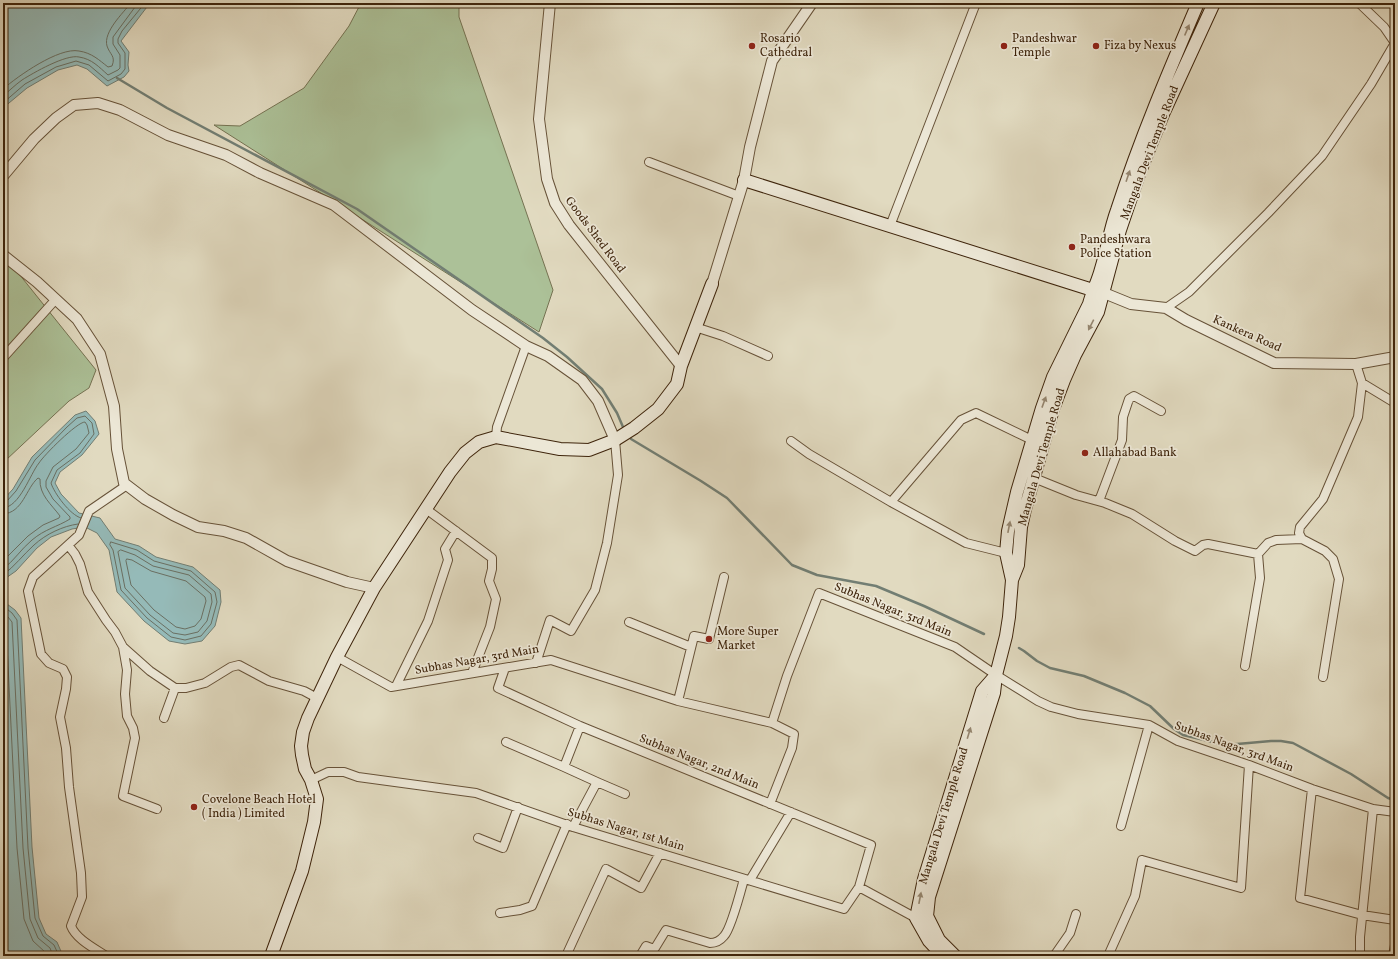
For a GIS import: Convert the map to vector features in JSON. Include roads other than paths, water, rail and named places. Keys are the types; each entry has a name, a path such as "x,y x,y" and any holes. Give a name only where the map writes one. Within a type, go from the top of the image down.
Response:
{"main road":[{"name":"Mangala Devi Temple Road","path":"1113,240 1116,212 1135,156 1163,84 1198,3"},
{"name":"Mangala Devi Temple Road","path":"922,917 924,879 982,691 996,675 1006,636 1012,580 1018,565 1021,527 1053,409 1075,355 1098,312 1098,292 1101,270 1139,174 1161,119 1214,3"},
{"path":"744,180 1098,292"},
{"path":"271,956 302,871 314,822 317,799 311,780 305,768 301,746 303,732 308,718 337,657 374,588 450,472 465,453 479,442 496,437 560,450 589,450 615,440 634,428 658,408 677,384 681,366 712,284"},
{"name":"Mangala Devi Temple Road","path":"1012,580 1006,553 1008,531 1032,440 1053,377 1065,350 1089,304 1098,292"},
{"path":"1022,474 1034,478"},
{"path":"922,917 928,941 943,956"},
{"path":"922,917 955,956"}],"street":[{"name":"Goods Shed Road","path":"550,3 539,119 547,179 555,203 569,225 681,366"},
{"path":"712,284 744,180 750,147 772,61 812,3"},
{"path":"890,226 976,3"},
{"path":"1098,292 1131,304 1166,308 1189,292 1268,213 1322,156 1371,84 1395,43 1384,27 1359,3"},
{"path":"3,176 39,134 56,118 74,105 98,103 120,110 168,135 226,156 334,205 472,310 526,346 548,356 582,380 598,401 615,440 618,474 607,543 595,590 571,631 550,620 536,663"},
{"path":"649,162 739,196"},
{"path":"3,255 37,282 77,319 100,354 114,406 118,456 124,482 151,502 198,527 224,530 246,538 287,561 347,582 374,588"},
{"path":"3,261 56,299"},
{"path":"3,358 56,299"},
{"name":"Kankera Road","path":"1166,308 1186,320 1274,363 1356,364 1395,357"},
{"path":"695,327 723,336 768,356"},
{"path":"496,437 497,427 526,346"},
{"path":"1302,540 1299,533 1300,527 1323,499 1358,417 1362,383 1356,364"},
{"path":"1362,383 1395,403"},
{"path":"1099,501 1122,440 1123,417 1129,399 1134,396 1161,411"},
{"path":"891,502 962,420 976,413 1032,440"},
{"path":"791,441 809,454 891,502 966,542 1006,553"},
{"path":"1034,478 1076,495 1099,501 1132,514 1192,550 1196,551 1202,545 1208,544 1258,554"},
{"path":"106,956 74,932 71,926 82,897 80,866 69,787 66,748 60,717 66,690 67,677 63,669 49,663 40,654 28,591 33,577 79,535 89,511 128,485"},
{"path":"426,509 492,558 492,569 488,581 496,599 490,627 472,673"},
{"path":"396,686 428,621 448,560 445,549 456,531"},
{"path":"1245,666 1260,578 1258,554 1268,543 1276,540 1302,540 1325,551 1333,559 1339,579 1323,678"},
{"path":"68,545 80,564 88,592 106,620 116,632 123,647 127,670 125,694 127,716 133,728 135,738 123,796 157,809"},
{"path":"678,701 694,636 709,639 724,577"},
{"name":"Subhas Nagar, 3rd Main","path":"337,657 392,687 551,660 678,701 772,723 787,676 819,593 955,647 996,675 1038,701 1051,707 1078,714 1149,725 1178,741 1249,765 1312,789 1373,809 1395,812"},
{"path":"629,622 691,647"},
{"path":"123,647 150,671 175,688 186,688 205,683 231,667 239,665 269,681 304,691 317,698"},
{"name":"Subhas Nagar, 2nd Main","path":"505,668 498,688 580,726 871,846 859,887"},
{"path":"164,718 175,688"},
{"path":"770,804 792,748 794,734 772,723"},
{"path":"1121,826 1149,725"},
{"path":"564,767 580,726"},
{"path":"506,742 625,794"},
{"path":"1108,956 1135,896 1142,860 1241,888 1249,765"},
{"name":"Subhas Nagar, 1st Main","path":"311,780 328,772 344,772 358,777 476,792 570,825 844,909 859,887"},
{"path":"500,913 520,910 532,906 570,825 597,782"},
{"path":"1312,789 1300,898 1362,915 1395,920"},
{"path":"478,838 502,848 518,807"},
{"path":"1360,956 1362,915 1373,809"},
{"path":"640,956 646,946 655,948 666,930 710,943 715,943 720,940 727,931 747,879 791,812"},
{"path":"566,956 606,869 641,888 660,853"},
{"path":"859,887 922,917"},
{"path":"1054,956 1070,933 1076,914"},
{"path":"1393,956 1395,945"}],"water":[{"path":"3,3 150,3 121,41 129,52 129,71 124,77 107,86 87,69 77,65 58,70 27,88 3,108"},
{"path":"86,411 95,421 99,434 82,455 60,472 55,483 61,494 79,513 100,518 115,539 139,546 156,557 193,567 220,590 221,602 215,626 202,641 185,644 169,641 144,621 117,592 109,550 97,533 85,527 72,529 51,537 37,548 16,571 3,580 3,500 13,489 32,457 75,415"},
{"path":"3,601 15,610 21,618 32,847 39,918 46,934 57,942 63,956 3,956"}],"waterway":[{"path":"117,78 167,108 357,209 543,338 567,357 602,389 617,413 623,427"},
{"path":"631,439 727,498 792,565 817,575 876,586 924,606 984,634"},
{"path":"1019,648 1050,668 1084,676 1125,693 1150,706 1174,729 1183,735 1226,745 1271,741 1293,743 1351,774 1388,798 1395,800"}],"place":[{"name":"Rosario Cathedral","path":"752,46"},
{"name":"Pandeshwar Temple","path":"1004,46"},
{"name":"Fiza by Nexus","path":"1096,46"},
{"name":"Pandeshwara Police Station","path":"1072,247"},
{"name":"Allahabad Bank","path":"1085,453"},
{"name":"More Super Market","path":"709,639"},
{"name":"Covelone Beach Hotel ( India ) Limited","path":"194,807"}]}
